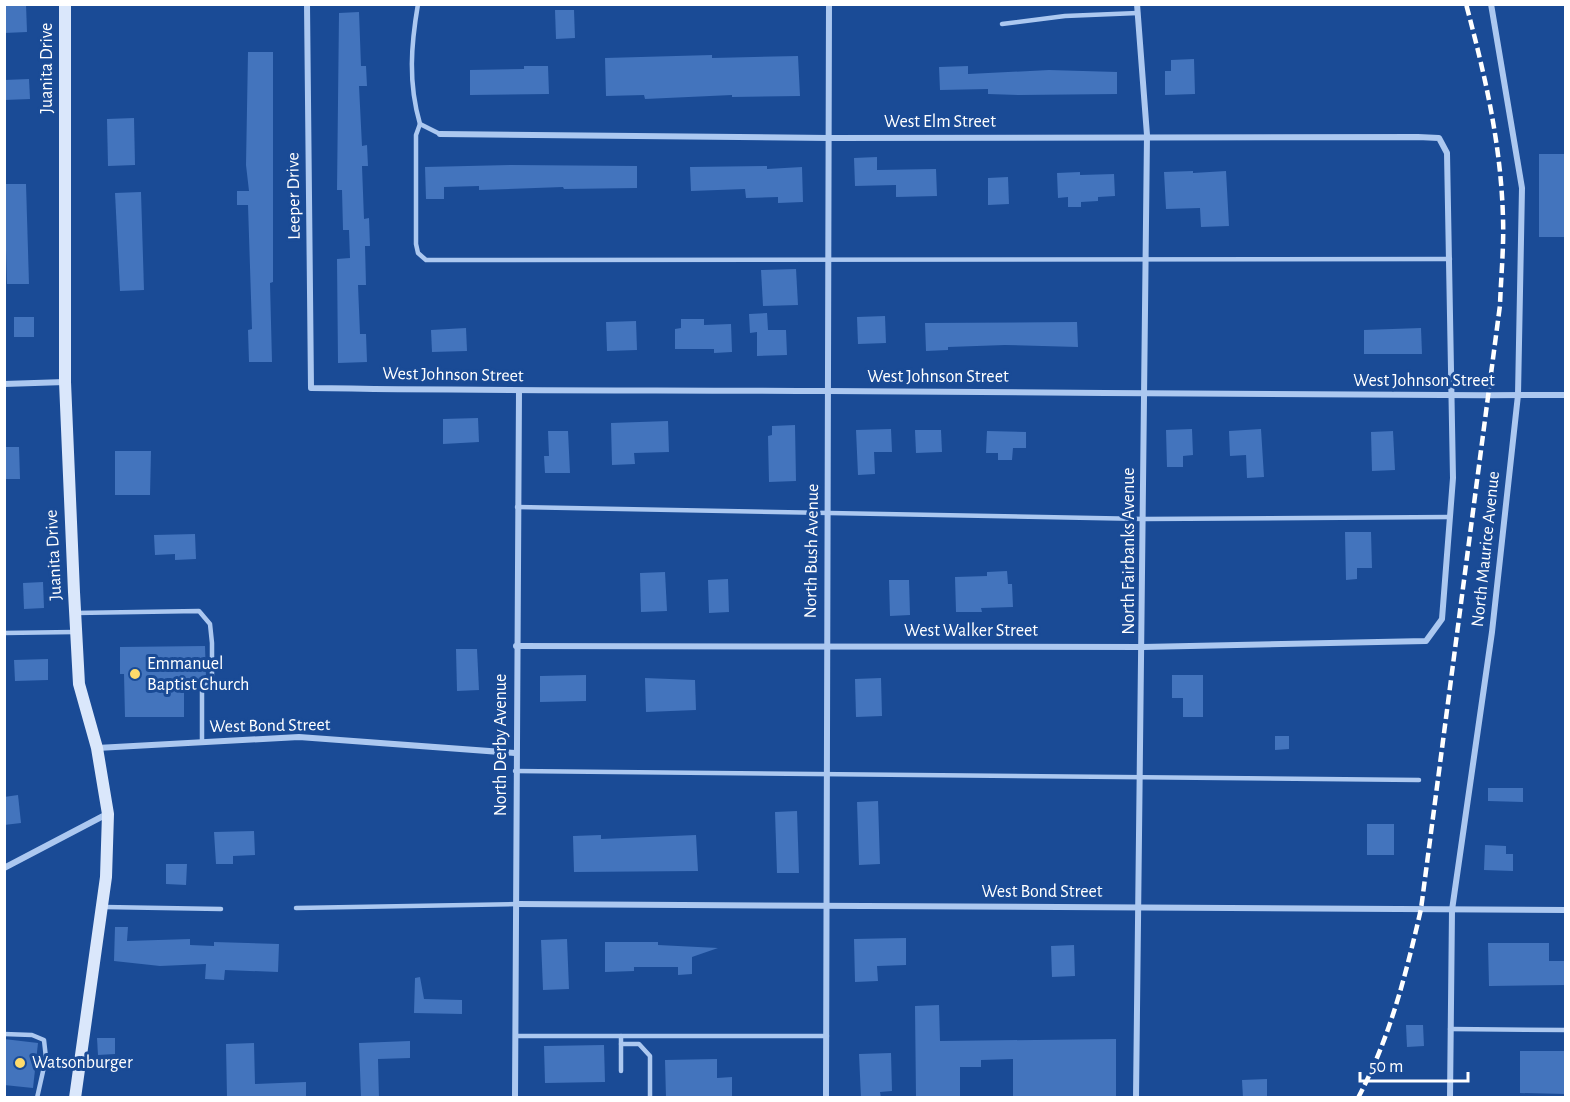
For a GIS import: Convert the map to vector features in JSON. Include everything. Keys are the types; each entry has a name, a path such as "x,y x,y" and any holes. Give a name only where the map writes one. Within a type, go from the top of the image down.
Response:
{"street":[{"name":"Juanita Drive","path":"65,4 65,382 76,632 79,684 97,748 108,814 106,877 75,1098"},
{"name":"Leeper Drive","path":"307,4 311,388"},
{"name":"North Bush Avenue","path":"826,1098 829,4"},
{"name":"North Fairbanks Avenue","path":"1136,1098 1143,647 1147,135 1137,4"},
{"name":"North Maurice Avenue","path":"1450,1098 1452,910 1492,632 1518,395 1522,188 1491,4"},
{"name":"West Elm Street","path":"440,134 829,138 1147,135 1439,138 1447,153 1450,259"},
{"path":"1450,259 1453,397 1450,517"},
{"path":"4,384 65,382"},
{"name":"West Johnson Street","path":"311,388 519,392 827,391 1453,397 1566,395"},
{"name":"North Derby Avenue","path":"515,1098 518,904 515,753 519,392"},
{"name":"West Walker Street","path":"516,646 826,644 1143,647 1426,641 1442,619 1450,517"},
{"name":"West Bond Street","path":"97,748 299,737 515,753"},
{"path":"4,868 108,814"},
{"name":"West Bond Street","path":"518,904 1566,910"}],"lane":[{"path":"418,4 411,62 413,101 420,124 416,135 416,244 418,253 426,260 1450,259"},
{"path":"1002,24 1065,16 1138,13"},
{"path":"420,124 440,134"},
{"path":"517,507 1144,519 1450,517"},
{"path":"75,613 199,611 210,624 212,677 202,692 202,742"},
{"path":"4,633 76,632"},
{"path":"515,771 827,775 1141,775 1419,780"},
{"path":"296,908 518,904"},
{"path":"101,907 221,909"},
{"path":"1450,1029 1566,1030"},
{"path":"4,1034 33,1035 44,1040 46,1058 37,1098"},
{"path":"516,1036 827,1036"},
{"path":"621,1036 621,1071"},
{"path":"621,1044 639,1044 650,1056 650,1098"}],"building":[{"path":"4,4 26,4 27,32 4,33"},
{"path":"555,10 574,10 575,38 556,39"},
{"path":"359,12 361,66 366,66 367,86 359,86 362,146 367,145 368,166 362,166 364,219 369,218 370,246 365,246 366,285 358,285 360,334 366,334 367,362 338,363 337,259 350,258 349,230 343,230 342,190 337,190 339,13"},
{"path":"248,52 273,52 273,282 270,283 272,362 249,362 248,330 252,329 248,205 237,205 237,191 249,191 246,165"},
{"path":"712,55 712,58 798,56 800,96 732,97 732,95 645,99 644,95 606,96 605,58"},
{"path":"1194,59 1195,94 1165,95 1165,71 1171,71 1171,60"},
{"path":"524,66 548,66 549,94 470,95 470,70 524,69"},
{"path":"968,66 968,74 1049,70 1117,72 1117,94 1020,95 988,94 988,89 940,90 939,67"},
{"path":"29,79 30,99 4,100 4,80"},
{"path":"134,118 135,165 108,166 107,119"},
{"path":"1539,154 1566,154 1566,237 1539,237"},
{"path":"877,157 877,170 936,169 937,196 896,197 896,185 855,186 854,158"},
{"path":"637,166 637,188 564,189 563,187 479,190 479,186 444,187 444,199 426,199 425,167"},
{"path":"767,166 767,169 802,167 803,202 778,203 778,197 746,198 745,189 691,191 690,167"},
{"path":"1193,171 1193,173 1226,171 1229,226 1201,227 1200,208 1166,209 1164,172"},
{"path":"1080,172 1080,175 1114,174 1115,196 1098,197 1098,201 1081,202 1081,207 1068,207 1068,197 1058,198 1057,173"},
{"path":"1008,177 1009,204 988,205 988,178"},
{"path":"4,184 26,184 29,284 7,284"},
{"path":"141,192 144,290 120,291 115,193"},
{"path":"796,269 798,305 763,306 761,270"},
{"path":"767,313 768,330 786,330 787,355 757,356 757,332 750,333 749,314"},
{"path":"885,316 886,343 858,344 857,317"},
{"path":"14,317 34,317 34,337 14,337"},
{"path":"681,319 704,319 704,325 731,324 732,352 714,353 714,349 675,349 675,329 681,328"},
{"path":"636,321 637,350 607,351 606,322"},
{"path":"1077,322 1078,347 1005,345 948,347 948,350 926,351 925,323"},
{"path":"466,328 467,351 432,352 431,330"},
{"path":"1421,328 1422,354 1364,354 1364,330"},
{"path":"478,418 479,442 443,444 443,419"},
{"path":"668,421 669,452 634,453 635,464 612,465 611,423"},
{"path":"795,425 796,481 769,482 768,436 772,435 772,426"},
{"path":"891,429 892,452 874,452 875,474 858,475 856,430"},
{"path":"1192,429 1193,455 1183,456 1183,467 1167,467 1166,430"},
{"path":"1261,429 1264,477 1247,478 1246,455 1230,456 1229,431"},
{"path":"915,430 941,430 942,452 916,453"},
{"path":"548,431 568,431 570,473 545,473 544,456 549,456"},
{"path":"987,431 1026,432 1026,448 1013,448 1012,460 998,460 998,453 986,453"},
{"path":"1393,431 1395,470 1372,471 1371,432"},
{"path":"4,447 19,447 20,479 4,479"},
{"path":"115,451 151,451 150,495 115,495"},
{"path":"1345,532 1371,532 1372,568 1357,568 1357,579 1346,580"},
{"path":"195,534 196,559 175,560 175,554 155,555 154,535"},
{"path":"1007,571 1008,584 1012,584 1013,607 981,608 982,612 956,612 955,577 987,576 987,572"},
{"path":"665,572 667,611 641,612 640,573"},
{"path":"728,579 729,612 709,613 708,580"},
{"path":"889,580 909,580 910,615 890,616"},
{"path":"43,582 44,608 24,609 23,583"},
{"path":"205,646 206,678 184,681 184,717 125,717 124,674 120,674 120,647"},
{"path":"456,649 477,649 479,690 457,691"},
{"path":"48,659 48,680 15,681 14,660"},
{"path":"586,675 586,701 540,702 540,676"},
{"path":"1172,675 1203,675 1203,717 1183,717 1183,698 1172,698"},
{"path":"645,678 695,680 696,710 646,712"},
{"path":"881,678 882,716 856,717 855,679"},
{"path":"1275,736 1289,736 1289,749 1275,750"},
{"path":"1488,788 1523,788 1523,802 1488,801"},
{"path":"18,795 21,823 4,825 4,797"},
{"path":"878,801 880,864 859,865 857,802"},
{"path":"797,811 799,873 777,873 775,812"},
{"path":"1367,824 1394,824 1394,855 1367,855"},
{"path":"254,831 255,855 233,856 233,864 216,864 214,832"},
{"path":"601,835 601,839 696,835 698,871 574,872 573,836"},
{"path":"1485,845 1506,846 1506,854 1513,854 1513,871 1484,870"},
{"path":"166,864 187,864 186,885 166,884"},
{"path":"115,927 128,927 127,941 190,939 190,945 214,946 214,942 279,944 278,972 225,970 224,980 205,979 206,964 160,966 114,961"},
{"path":"906,938 906,965 877,966 878,981 855,982 854,939"},
{"path":"567,939 569,989 543,990 541,940"},
{"path":"605,942 658,942 658,945 718,948 692,957 692,974 678,975 678,967 634,967 634,971 605,972"},
{"path":"1488,943 1549,943 1549,961 1566,961 1566,985 1489,986"},
{"path":"1074,945 1075,976 1052,977 1051,946"},
{"path":"420,977 424,999 462,1000 462,1014 414,1013 415,978"},
{"path":"939,1005 940,1041 1116,1039 1116,1098 1013,1098 1013,1059 981,1060 981,1067 960,1067 960,1098 916,1098 915,1006"},
{"path":"1406,1025 1423,1025 1424,1046 1407,1047"},
{"path":"97,1038 115,1038 115,1054 98,1055"},
{"name":"Watsonburger","path":"4,1039 38,1043 33,1088 4,1085"},
{"path":"410,1041 410,1058 378,1059 379,1098 361,1098 359,1043"},
{"path":"254,1043 255,1084 306,1082 306,1098 227,1098 226,1044"},
{"path":"604,1045 605,1082 545,1083 544,1046"},
{"path":"1520,1051 1566,1051 1566,1094 1520,1093"},
{"path":"891,1053 892,1091 880,1092 881,1098 861,1098 859,1054"},
{"path":"717,1059 717,1078 732,1077 732,1098 666,1098 665,1060"},
{"path":"1267,1079 1267,1098 1243,1098 1242,1080"}],"railway":[{"path":"1358,1098 1388,1029 1403,982 1421,909 1500,305 1503,229 1499,163 1486,83 1466,4"}],"place":[{"name":"Emmanuel Baptist Church","path":"135,674"},
{"name":"Watsonburger","path":"20,1063"}]}
